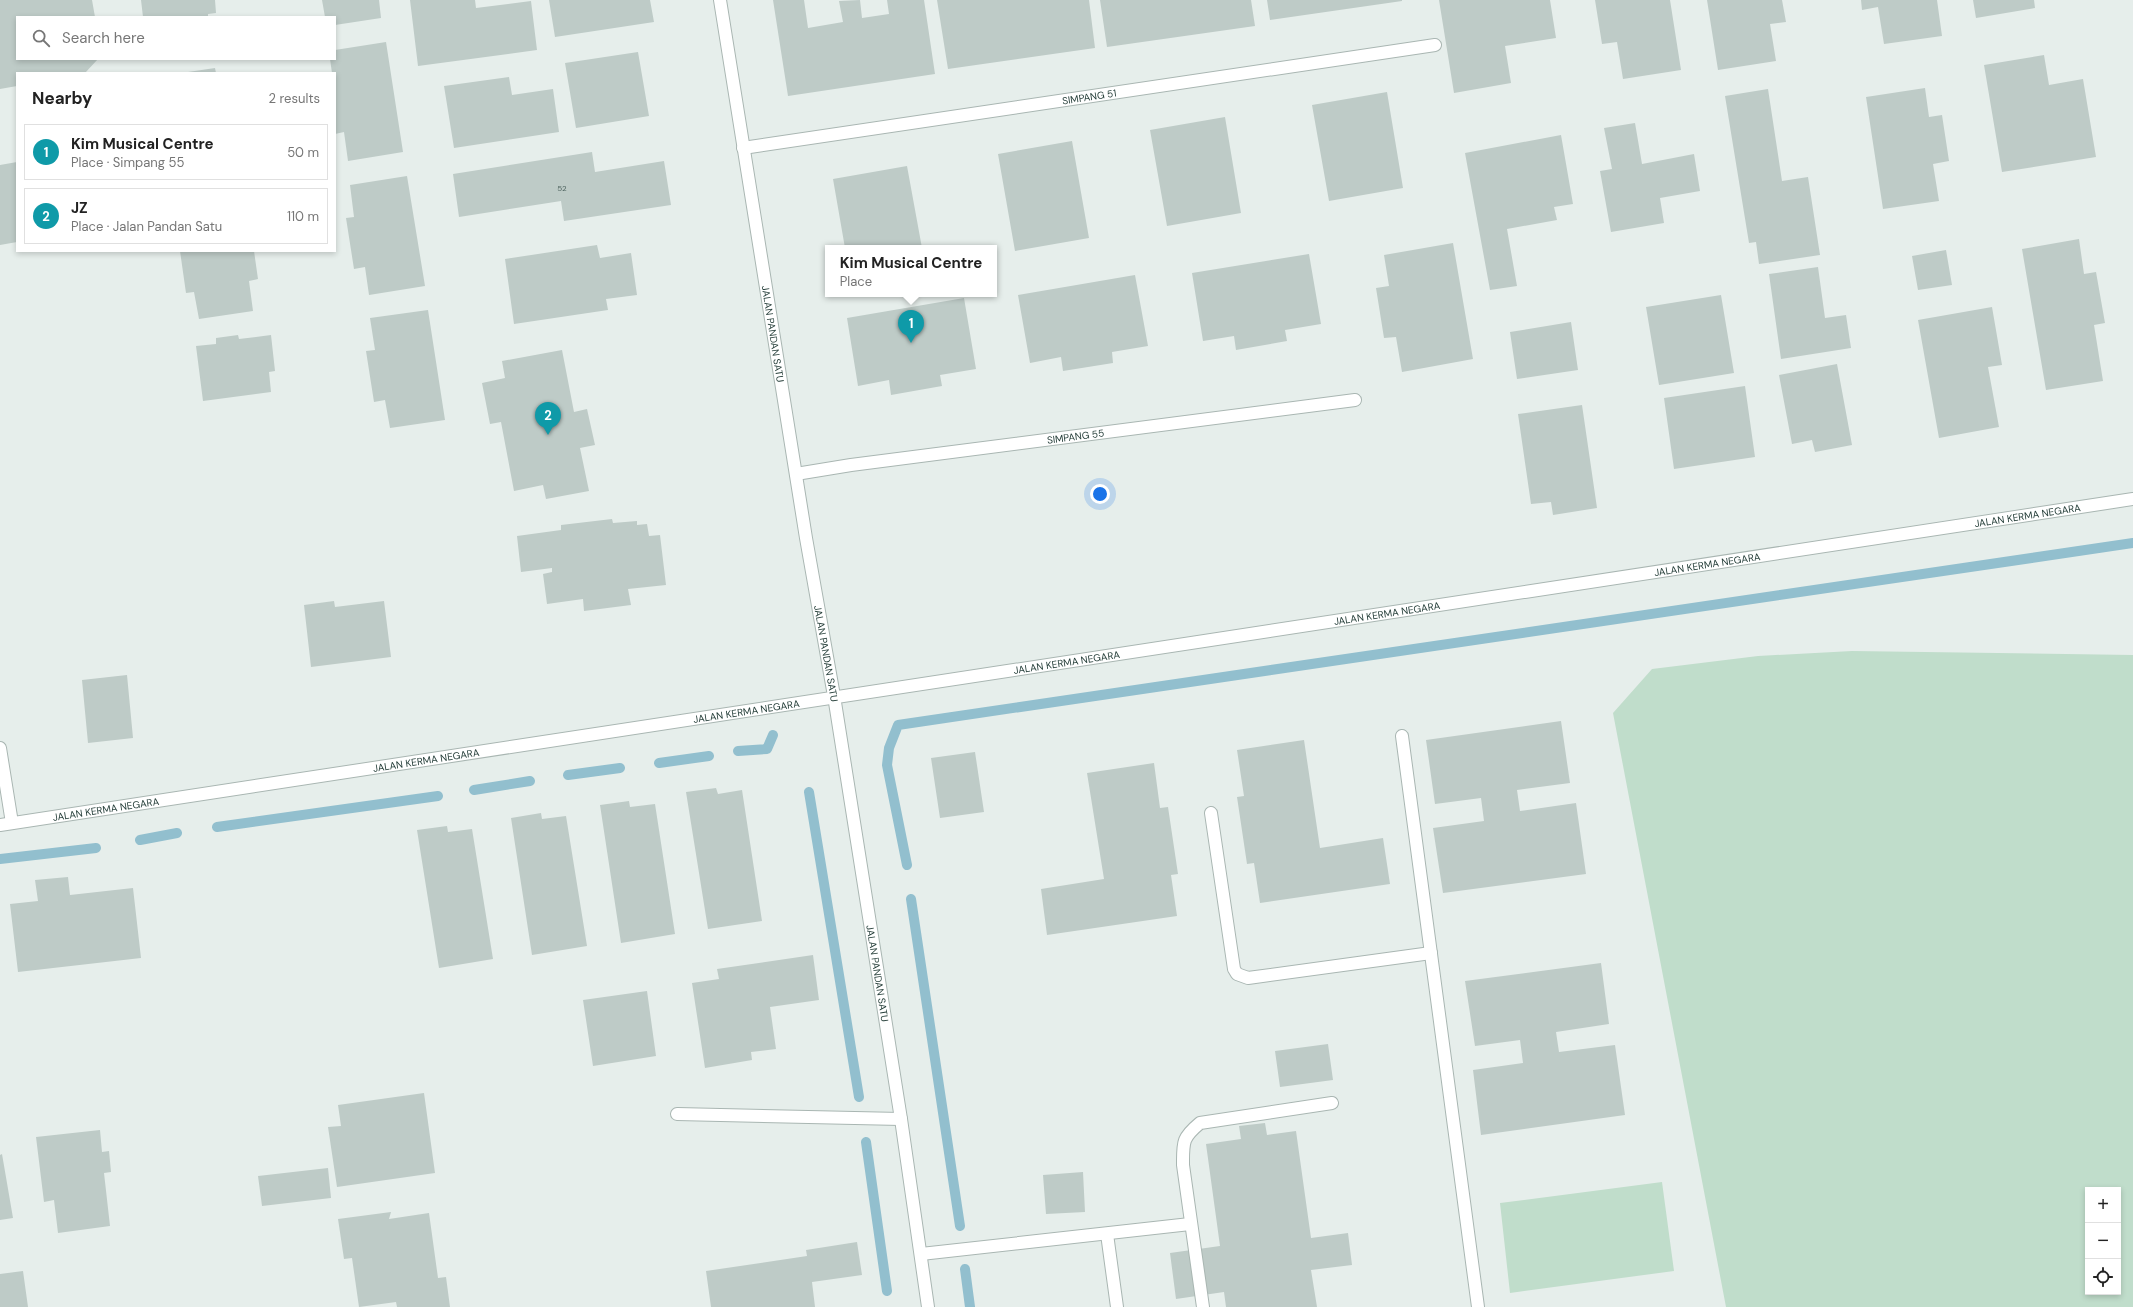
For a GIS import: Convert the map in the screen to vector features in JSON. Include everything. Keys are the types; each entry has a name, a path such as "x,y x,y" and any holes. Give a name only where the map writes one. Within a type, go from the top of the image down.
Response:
{"street":[{"name":"JALAN PANDAN SATU","path":"720,0 806,538 834,696 901,1119 928,1307"},
{"name":"SIMPANG 51","path":"743,148 1435,45"},
{"name":"SIMPANG 55","path":"796,474 851,465 1355,400"},
{"name":"JALAN KERMA NEGARA","path":"6,824 2133,498"},
{"path":"1402,736 1478,1307"},
{"path":"0,748 6,824"},
{"path":"1211,813 1234,969 1237,974 1248,978 1431,952"},
{"path":"1203,1307 1190,1224 1183,1165 1183,1150 1186,1135 1200,1123 1332,1103"},
{"path":"676,1114 901,1119"},
{"path":"921,1254 1190,1224"},
{"path":"1107,1234 1117,1307"}],"green space":[{"path":"1852,651 2133,655 2133,1307 1726,1307 1613,713 1652,669 1758,656"},
{"path":"1662,1182 1674,1271 1510,1293 1500,1203"}],"building":[{"path":"0,0 92,0 95,16 16,16 16,60 97,60 86,72 16,72 16,86 0,89"},
{"path":"141,0 215,0 216,13 208,14 208,16 143,16"},
{"path":"322,0 379,0 381,18 336,25 336,16 325,16"},
{"path":"410,0 475,0 476,8 531,1 537,50 418,66"},
{"path":"549,0 650,0 654,22 555,37"},
{"path":"773,0 804,0 808,28 843,22 839,1 860,0 862,18 889,14 887,0 924,0 935,74 788,96"},
{"path":"937,0 1089,0 1095,48 948,69"},
{"path":"1100,0 1251,0 1255,26 1107,47"},
{"path":"1267,0 1402,0 1402,1 1270,20"},
{"path":"1439,0 1550,0 1556,38 1505,46 1511,83 1454,93"},
{"path":"1595,0 1670,0 1681,70 1623,79 1617,42 1602,44"},
{"path":"1707,0 1782,0 1786,22 1770,24 1776,61 1718,70"},
{"path":"1861,0 1937,0 1942,36 1884,44 1878,7 1862,10"},
{"path":"1973,0 2034,0 2035,8 1976,18"},
{"path":"386,42 403,152 348,161 344,132 336,134 336,72 332,72 330,60 336,60 336,50"},
{"path":"638,52 649,116 576,128 565,63"},
{"path":"2044,55 2049,85 2083,79 2096,157 2002,172 1984,65"},
{"path":"215,68 216,72 188,72"},
{"path":"509,77 512,95 553,89 559,132 454,148 444,86"},
{"path":"1925,88 1929,117 1942,115 1949,161 1933,164 1939,201 1883,209 1866,97"},
{"path":"1768,89 1782,181 1808,177 1820,255 1759,264 1756,242 1749,243 1725,96"},
{"path":"1387,92 1403,188 1329,201 1312,105"},
{"path":"1225,117 1241,213 1167,226 1150,130"},
{"path":"1635,123 1642,164 1694,154 1700,191 1660,198 1664,223 1611,232 1600,171 1612,169 1604,128"},
{"path":"1561,135 1573,204 1554,207 1557,220 1507,229 1517,286 1490,290 1465,153"},
{"path":"1072,141 1089,238 1015,251 998,154"},
{"path":"592,152 595,172 664,161 671,205 564,221 561,201 459,217 453,174"},
{"path":"16,162 16,242 0,245 0,165"},
{"path":"907,166 921,245 844,245 833,179"},
{"path":"407,176 425,286 369,295 365,267 354,269 346,218 354,217 350,185"},
{"path":"2079,239 2084,274 2096,272 2105,323 2094,325 2103,381 2046,390 2022,249"},
{"path":"1453,243 1473,359 1402,372 1396,337 1384,338 1376,288 1389,286 1384,255"},
{"path":"597,245 600,258 631,253 637,295 606,299 608,310 514,324 505,259"},
{"path":"1946,250 1952,285 1918,290 1912,256"},
{"path":"180,252 254,252 258,279 249,281 253,311 199,319 194,292 186,293"},
{"path":"1309,254 1321,324 1285,330 1287,341 1236,350 1234,336 1203,341 1192,273"},
{"path":"1818,267 1825,318 1846,315 1851,348 1781,359 1769,274"},
{"path":"1135,275 1148,346 1112,352 1113,363 1063,371 1061,357 1030,363 1018,295"},
{"path":"1721,295 1734,373 1659,385 1646,307"},
{"path":"964,298 976,369 940,375 942,386 891,395 889,380 858,386 847,318"},
{"path":"1992,307 2002,365 1988,367 1999,427 1939,438 1918,320"},
{"path":"428,310 445,420 390,428 385,400 374,402 366,351 375,350 370,318"},
{"path":"1571,322 1578,370 1517,379 1510,332"},
{"path":"238,335 239,339 271,335 275,371 269,372 271,392 203,401 196,346 216,344 216,338"},
{"path":"562,350 574,412 587,409 595,445 580,448 589,491 546,499 543,485 514,491 501,422 490,424 482,383 505,378 502,361"},
{"path":"1837,364 1852,445 1815,452 1812,440 1792,444 1779,375"},
{"path":"1745,386 1755,457 1674,469 1664,398"},
{"path":"1582,405 1597,508 1553,515 1551,502 1531,504 1518,414"},
{"path":"612,519 613,523 637,521 637,525 647,524 649,536 660,535 666,585 628,589 631,605 584,611 583,599 547,604 543,574 552,572 552,568 521,572 517,536 561,530 561,525"},
{"path":"334,601 335,607 384,601 391,657 311,667 304,605"},
{"path":"127,675 133,738 88,743 82,680"},
{"path":"1561,721 1570,783 1517,790 1520,811 1576,803 1586,874 1443,893 1433,828 1484,821 1481,798 1435,804 1426,740"},
{"path":"1304,740 1320,848 1383,838 1390,884 1260,903 1254,863 1247,864 1237,797 1244,796 1237,750"},
{"path":"975,752 984,812 940,818 931,758"},
{"path":"1154,763 1160,808 1168,807 1178,874 1171,875 1177,916 1047,935 1041,889 1104,879 1087,773"},
{"path":"716,788 718,794 742,790 762,921 708,929 686,792"},
{"path":"629,801 630,807 655,804 675,934 621,943 600,805"},
{"path":"541,813 542,819 566,816 587,946 532,955 511,818"},
{"path":"447,826 448,832 472,829 493,959 439,968 417,830"},
{"path":"68,877 70,895 133,888 141,958 18,972 10,904 38,901 35,880"},
{"path":"813,955 819,1000 770,1007 776,1049 751,1052 752,1060 705,1068 692,983 719,979 717,969"},
{"path":"1601,963 1609,1024 1556,1032 1559,1052 1615,1045 1625,1115 1481,1135 1473,1070 1523,1063 1520,1040 1475,1046 1465,981"},
{"path":"647,991 656,1056 593,1066 583,1000"},
{"path":"1328,1044 1333,1080 1280,1087 1275,1051"},
{"path":"424,1093 435,1173 337,1187 328,1127 341,1126 338,1105"},
{"path":"1265,1123 1267,1135 1296,1131 1311,1238 1348,1233 1352,1265 1311,1270 1317,1307 1226,1307 1224,1292 1176,1299 1170,1253 1220,1246 1206,1144 1241,1139 1239,1126"},
{"path":"100,1130 102,1152 109,1151 111,1172 104,1173 110,1226 58,1233 54,1200 44,1202 36,1137"},
{"path":"2,1154 13,1218 0,1220 0,1155"},
{"path":"328,1168 331,1198 262,1206 258,1176"},
{"path":"1083,1172 1085,1212 1046,1214 1043,1175"},
{"path":"391,1212 389,1219 429,1213 438,1278 446,1277 450,1307 397,1307 396,1302 359,1307 352,1258 344,1259 338,1219"},
{"path":"857,1242 862,1275 812,1282 815,1307 711,1307 706,1271 807,1256 806,1250"},
{"path":"23,1271 28,1307 0,1307 0,1274"}],"waterway":[{"path":"907,865 887,765 889,748 898,725 2133,543"},
{"path":"738,751 767,749 773,735"},
{"path":"659,763 709,756"},
{"path":"568,775 620,768"},
{"path":"474,790 530,781"},
{"path":"809,792 859,1097"},
{"path":"217,827 438,796"},
{"path":"140,840 177,833"},
{"path":"0,859 96,848"},
{"path":"911,899 960,1226"},
{"path":"866,1142 887,1291"},
{"path":"965,1269 970,1307"}],"place":[{"name":"Kim Musical Centre","path":"911,343"},
{"name":"JZ","path":"548,435"}]}
